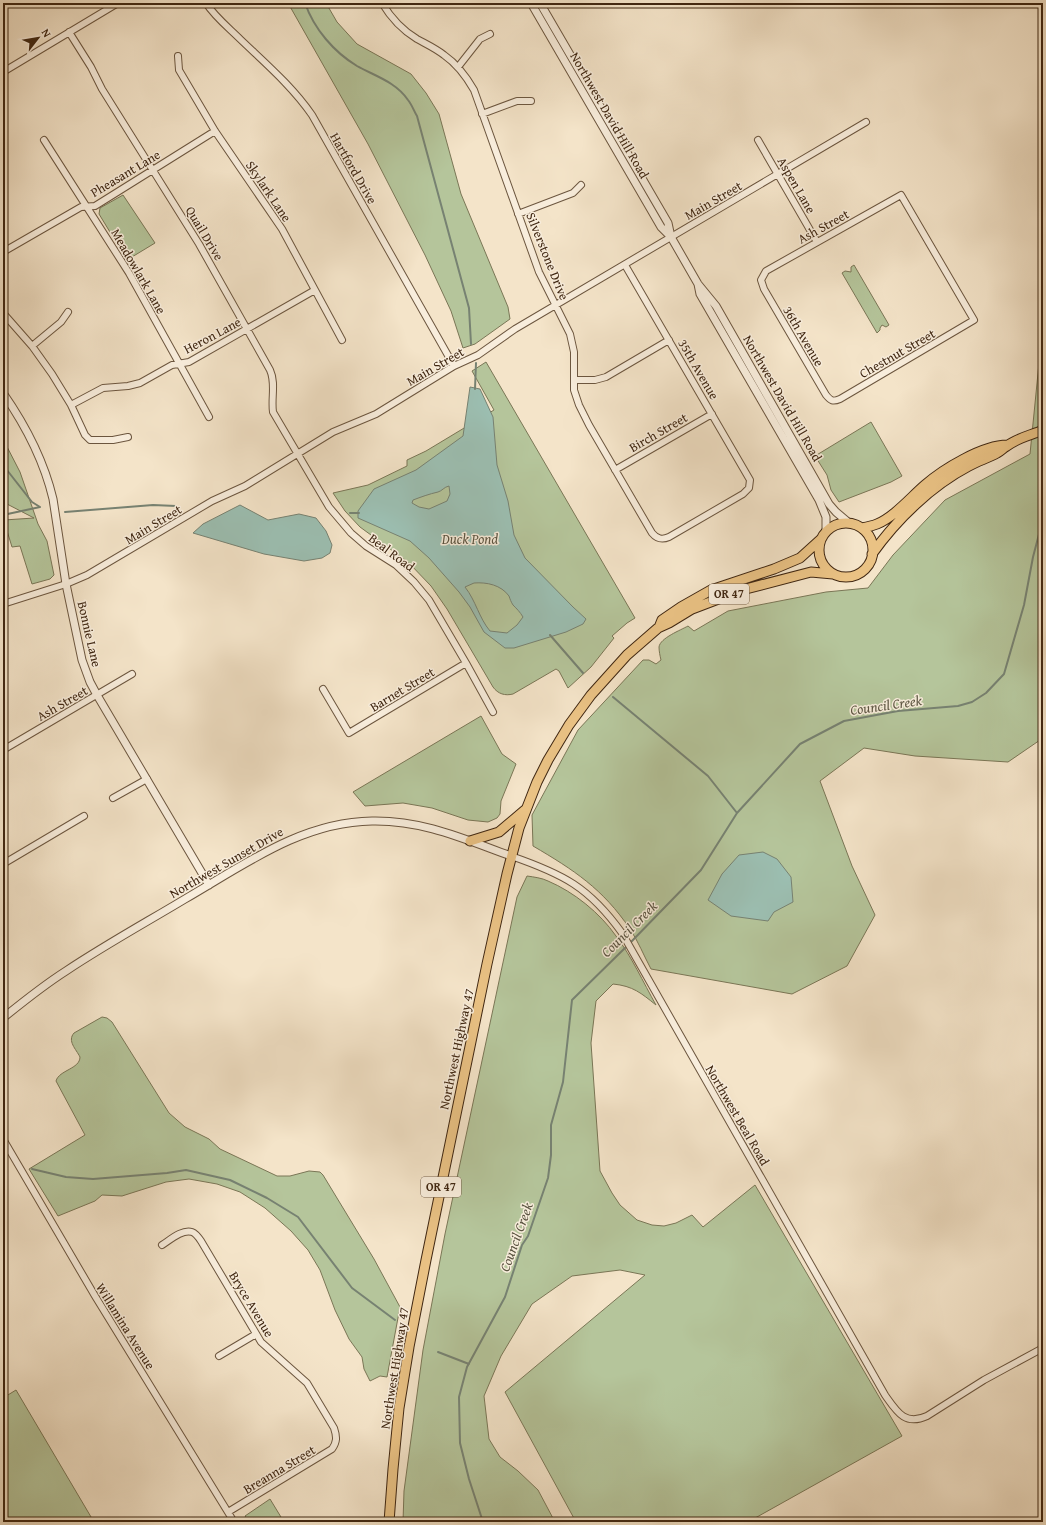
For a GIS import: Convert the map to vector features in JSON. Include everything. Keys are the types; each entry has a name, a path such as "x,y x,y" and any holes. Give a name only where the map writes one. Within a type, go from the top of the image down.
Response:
{"main road":[{"path":"872,554 884,537 925,497 944,482 969,466 1000,452 1007,445 1043,430"},
{"path":"862,528 877,524 888,517 926,483 963,460 996,445 1007,445"},
{"path":"841,523 849,523 862,528 871,540 872,554 870,562 865,569 858,574 846,576 833,574 827,569 821,559 819,547 821,539 826,531 841,523"},
{"name":"Northwest Highway 47","path":"658,628 662,620 711,590 800,558 821,539"},
{"name":"Northwest Highway 47","path":"389,1522 396,1439 409,1347 479,1003 511,856 526,809 548,760 578,712 613,669 644,639 658,628 692,609 742,590 811,572 833,574"},
{"path":"470,841 500,832 526,809"}],"street":[{"path":"3,72 118,3"},
{"name":"Hartford Drive","path":"206,3 221,20 288,85 312,115 454,366"},
{"name":"Silverstone Drive","path":"382,3 404,30 443,54 458,67 468,79 474,90 539,272 567,328 573,348 576,397 582,414 652,533 659,539"},
{"name":"Northwest David Hill Road","path":"531,3 658,223 671,237 698,284 716,306 830,504 836,512 849,523"},
{"name":"Northwest David Hill Road","path":"540,3 666,219 671,237"},
{"name":"Quail Drive","path":"69,32 92,67 102,89 199,244 272,374 274,381 272,402 273,412 297,454"},
{"path":"458,67 480,39 490,34"},
{"name":"Skylark Lane","path":"178,56 179,70 215,131 282,229 342,340"},
{"path":"482,114 517,101 530,101"},
{"name":"Main Street","path":"3,604 66,584 108,564 212,502 245,486 333,432 376,414 454,366 478,355 515,329 866,122"},
{"name":"Pheasant Lane","path":"3,252 81,207 95,206 215,131"},
{"name":"Meadowlark Lane","path":"44,140 88,206 129,273 209,417"},
{"name":"Aspen Lane","path":"758,140 817,242"},
{"path":"518,214 573,193 581,185"},
{"name":"Ash Street","path":"761,282 766,271 901,195 974,320"},
{"name":"35th Avenue","path":"625,265 749,477 749,486 746,492 669,537 659,539"},
{"name":"36th Avenue","path":"761,282 826,396 831,400"},
{"name":"Northwest David Hill Road","path":"698,284 700,294 819,500 826,518 826,531"},
{"name":"Heron Lane","path":"71,405 103,388 128,386 140,383 172,365 189,362 315,290"},
{"path":"32,346 61,322 68,312"},
{"path":"3,313 32,346 52,374 71,405 85,434 90,440 113,440 128,437"},
{"name":"Chestnut Street","path":"831,400 835,401 840,399 974,320"},
{"path":"574,380 595,380 603,378 669,340"},
{"name":"Bonnie Lane","path":"3,394 29,434 46,475 53,499 66,584 82,660 90,682 209,885"},
{"name":"Birch Street","path":"615,470 712,414"},
{"name":"Beal Road","path":"297,454 329,507 351,533 366,546 396,565 414,582 429,600 493,712"},
{"name":"Barnet Street","path":"323,689 349,733 466,663"},
{"name":"Ash Street","path":"3,750 132,674"},
{"path":"113,798 146,779"},
{"path":"3,864 84,816"},
{"name":"Northwest Sunset Drive","path":"3,1018 66,970 283,842 313,830 341,823 371,821 406,823 431,827 511,856"},
{"name":"Northwest Beal Road","path":"511,856 551,871 577,886 598,903 622,933 886,1395 895,1409 903,1417 911,1420 928,1416 984,1380 1043,1348"},
{"name":"Willamina Avenue","path":"3,1139 95,1296 234,1522"},
{"name":"Bryce Avenue","path":"162,1245 182,1234 193,1232 202,1241 256,1334 265,1346 307,1383 334,1428 337,1440"},
{"path":"219,1356 256,1334"},
{"name":"Breanna Street","path":"228,1512 326,1453 334,1446 337,1440"}],"shaded area":[{"path":"288,3 326,3 337,22 357,44 411,74 426,93 439,114 461,194 508,307 510,319 475,344 463,348 451,311 425,255 368,144"},
{"path":"123,195 155,243 127,260 99,214 100,208"},
{"path":"854,265 889,325 886,327 882,325 877,333 842,273 845,271 851,272 851,267"},
{"path":"1043,360 1043,738 1008,762 915,756 864,748 820,781 852,866 875,915 847,966 792,994 651,969 633,934 620,915 598,891 562,863 533,846 532,815 578,730 643,660 649,660 656,664 661,660 659,647 663,640 688,626 694,631 728,611 826,592 868,588 893,555 945,500 1030,454 1039,363"},
{"path":"486,362 635,618 612,636 614,638 591,667 568,688 559,671 556,669 513,694 504,695 499,693 493,687 447,609 431,586 408,562 360,527 345,511 333,493 368,485 407,466 407,460 426,451 494,410 472,371"},
{"path":"871,422 902,476 891,482 839,502 831,490 827,475 815,456"},
{"path":"3,439 20,472 38,524 47,541 54,575 50,579 32,584 20,546 12,547 4,521 3,527","holes":["7,504 34,518 4,520"]},
{"path":"481,716 502,754 516,764 501,801 500,814 497,818 488,822 468,820 432,808 403,803 365,806 353,792"},
{"path":"527,876 546,880 577,897 610,927 627,952 656,1005 631,988 613,984 596,1001 591,1043 600,1171 620,1205 637,1220 652,1225 664,1226 676,1223 692,1215 703,1227 755,1185 902,1436 748,1522 576,1522 505,1392 645,1275 620,1270 572,1276 532,1304 501,1356 484,1396 489,1439 500,1457 518,1471 538,1490 555,1522 403,1522 404,1491 423,1350 445,1234 517,897"},
{"path":"102,1017 107,1018 112,1022 169,1113 185,1127 209,1139 220,1149 277,1176 290,1176 309,1171 320,1172 323,1175 374,1259 400,1307 387,1377 380,1376 370,1381 364,1369 362,1357 349,1339 335,1310 320,1270 308,1250 291,1231 265,1208 240,1192 217,1184 189,1179 166,1182 122,1196 102,1195 95,1201 58,1216 29,1169 85,1135 56,1081 61,1074 73,1067 79,1061 80,1057 74,1048 71,1039 74,1033"},
{"path":"16,1390 94,1522 3,1522 3,1398"},
{"path":"270,1499 284,1522 249,1522 245,1516"}],"water":[{"name":"Duck Pond","path":"470,387 480,389 493,417 497,465 508,501 514,535 525,558 586,619 583,624 566,632 514,648 505,648 484,632 470,607 459,592 429,558 410,541 358,518 358,511 374,489 416,470 463,436","holes":["449,486 450,494 447,501 429,509 419,507 412,503 413,500","474,583 493,585 506,592 513,605 523,617 517,625 507,633 490,631 465,587"]},
{"path":"240,505 268,520 299,514 316,518 326,531 332,545 330,553 322,558 304,561 264,554 193,533 203,524"},
{"path":"763,852 777,859 791,877 793,902 774,912 768,921 731,916 708,900 722,874 739,855"}],"waterway":[{"path":"305,3 319,31 333,47 357,66 398,88 409,102 417,116 469,308 471,344"},
{"path":"475,389 476,363"},
{"path":"3,465 32,502 40,507"},
{"path":"65,512 153,505 176,506"},
{"path":"3,515 40,507"},
{"path":"350,513 359,513"},
{"name":"Council Creek","path":"630,943 701,870 737,813 800,744 844,721 898,711 958,706 972,702 986,693 1004,674 1024,605 1033,557 1043,519"},
{"path":"550,635 583,673"},
{"path":"613,697 708,776 737,813"},
{"name":"Council Creek","path":"483,1522 469,1479 460,1443 459,1397 467,1367 505,1297 522,1245 528,1236 548,1178 551,1155 551,1125 563,1082 572,1000 627,946"},
{"path":"32,1169 66,1177 93,1179 186,1170 230,1180 267,1198 298,1217 352,1288 395,1320"},
{"path":"438,1352 469,1364"}]}
